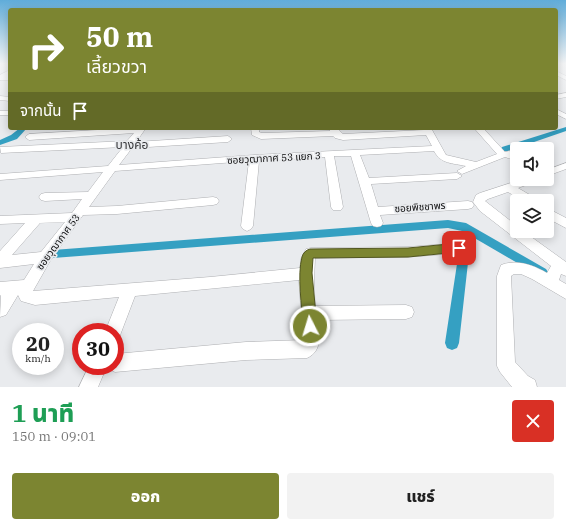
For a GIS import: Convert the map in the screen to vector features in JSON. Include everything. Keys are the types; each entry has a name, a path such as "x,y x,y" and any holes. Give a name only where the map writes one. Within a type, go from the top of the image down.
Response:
{"street":[{"path":"29,137 127,130"},
{"name":"ซอยวุฒากาศ 53","path":"0,310 14,288 45,257 140,130"},
{"path":"255,130 255,133 261,136 334,130 338,136 343,137 429,130 441,155 446,159 477,165"},
{"path":"480,130 503,155"},
{"path":"1,150 129,145 228,139"},
{"name":"ซอยวุฒากาศ 53 แยก 3","path":"0,177 254,158 355,154 437,148"},
{"path":"355,154 365,181 377,223"},
{"path":"365,181 460,174 477,165 503,155 510,154"},
{"path":"329,155 337,207"},
{"path":"247,226 254,158"},
{"path":"554,170 566,166"},
{"name":"ซอยพิชชาพร","path":"373,211 473,203 484,196 515,186"},
{"path":"510,188 519,194"},
{"path":"45,196 92,195"},
{"path":"0,220 36,219 213,201"},
{"path":"473,203 484,208 562,267 550,283"},
{"path":"554,216 566,224"},
{"path":"0,261 36,219"},
{"path":"124,362 246,351 307,349 312,340 308,314 306,273 310,253 408,252 459,248"},
{"path":"0,261 45,257"},
{"path":"528,387 521,383 506,366 504,276 506,269 514,266 526,269 566,292"},
{"path":"14,288 25,292 26,296 34,298 306,273"},
{"path":"117,323 130,290"},
{"path":"308,314 406,312"},
{"path":"88,387 94,375"}],"waterway":[{"path":"505,149 566,129"},
{"path":"0,143 14,137 22,130"},
{"path":"53,254 448,224 462,226 542,272"},
{"path":"452,343 467,229"}],"district":[{"name":"บางค้อ","path":"132,144"}],"route":[{"path":"310,326 306,273 307,260 310,253 383,253 459,248"}]}
